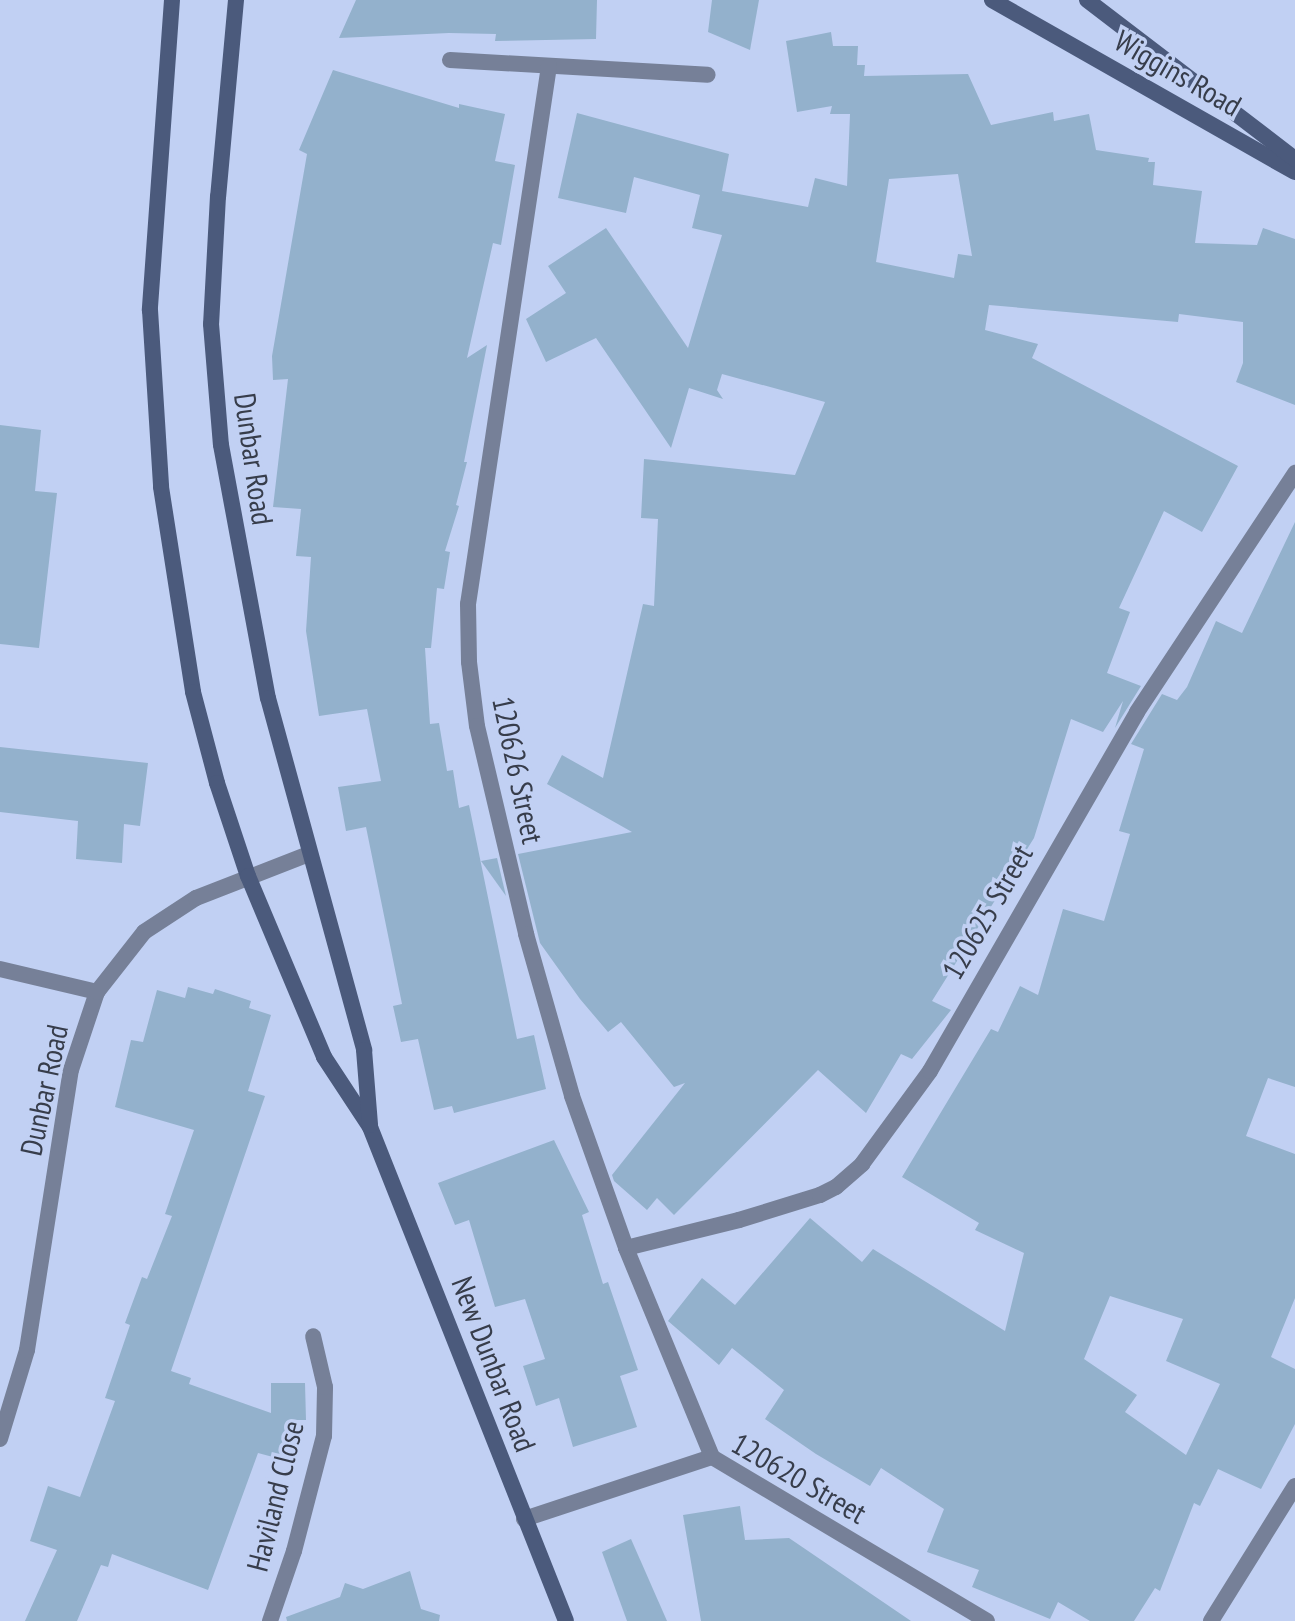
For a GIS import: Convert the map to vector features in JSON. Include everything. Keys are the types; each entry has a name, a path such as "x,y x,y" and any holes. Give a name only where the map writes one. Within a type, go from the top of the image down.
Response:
{"street":[{"path":"172,0 150,310 161,487 193,692 217,783 248,876"},
{"name":"Wiggins Road","path":"992,0 1295,172"},
{"name":"Wiggins Road","path":"1087,0 1295,159"},
{"name":"Dunbar Road","path":"0,1439 27,1350 71,1070 97,992 144,932 196,898 309,854 268,698 221,445 211,324 218,196 237,2"},
{"path":"450,60 708,75"},
{"name":"120626 Street","path":"549,66 468,604 469,662 477,726 526,934 572,1096 626,1248 712,1457"},
{"name":"120625 Street","path":"626,1248 739,1220 820,1195 836,1187 862,1164 930,1071 1137,712 1295,473"},
{"name":"New Dunbar Road","path":"309,854 364,1050 370,1127"},
{"name":"New Dunbar Road","path":"248,876 324,1057 370,1127 566,1621"},
{"path":"0,969 97,992"},
{"name":"Haviland Close","path":"270,1621 294,1551 324,1436 325,1387 313,1336"},
{"name":"120620 Street","path":"524,1519 712,1457 987,1621"},
{"path":"1211,1621 1295,1486"}],"building":[{"path":"356,0 597,0 596,39 495,41 496,34 449,33 339,38"},
{"path":"712,0 759,0 750,50 708,32"},
{"path":"831,32 833,46 858,46 857,65 865,65 864,76 968,74 991,125 1053,112 1054,121 1089,114 1096,150 1149,158 1148,162 1155,162 1153,185 1202,191 1195,243 1257,245 1263,228 1295,239 1295,405 1236,382 1243,363 1243,322 1179,314 1178,322 989,305 985,330 1038,344 1032,358 1238,466 1202,532 1164,511 1119,608 1130,612 1107,673 1141,686 1115,728 1123,701 1103,732 1071,719 1034,838 932,1001 951,1010 912,1059 901,1054 866,1113 818,1070 674,1215 657,1198 647,1210 614,1181 612,1175 685,1083 674,1087 621,1022 608,1032 580,999 540,943 518,854 632,832 547,784 562,755 603,778 643,604 654,606 658,519 641,518 644,459 795,475 825,402 722,374 717,390 723,399 689,388 671,448 596,338 546,362 526,319 566,293 548,266 606,228 688,348 722,235 692,228 700,195 634,177 626,213 558,198 577,113 729,154 722,191 808,207 815,178 847,186 850,114 830,114 832,106 797,112 786,41","holes":["958,174 972,256 958,254 954,278 876,262 889,179"]},
{"path":"333,70 459,108 459,104 505,114 495,161 515,165 501,245 493,243 467,358 487,345 464,462 467,462 456,505 459,506 445,551 450,552 444,589 437,588 431,648 425,648 430,724 439,723 447,771 453,770 459,808 469,805 517,1039 534,1035 546,1089 454,1113 452,1106 434,1110 418,1039 401,1042 393,1006 402,1004 366,827 346,831 338,787 381,781 367,709 319,716 306,631 311,557 296,556 301,509 273,507 288,379 273,380 272,356 307,154 299,150"},
{"path":"0,425 41,430 35,491 57,493 39,648 0,644"},
{"path":"1295,522 1295,1087 1268,1078 1246,1136 1295,1154 1295,1298 1271,1357 1295,1369 1295,1424 1261,1489 1218,1469 1200,1506 1194,1503 1160,1591 1155,1588 1134,1621 1090,1621 1058,1602 1050,1619 972,1587 979,1570 927,1552 944,1509 881,1468 870,1486 816,1454 765,1419 784,1390 732,1348 719,1365 668,1321 702,1278 735,1305 810,1218 862,1262 873,1249 1005,1331 1024,1253 975,1230 979,1223 902,1177 991,1029 998,1032 1020,986 1038,995 1063,909 1104,921 1130,834 1119,831 1144,749 1131,744 1162,694 1177,700 1187,687 1216,621 1242,633","holes":["1110,1296 1183,1319 1166,1361 1220,1384 1186,1455 1125,1412 1137,1395 1084,1359"]},
{"path":"0,747 148,763 140,826 124,824 122,863 76,859 78,821 0,812"},
{"path":"497,858 506,896 481,861"},
{"path":"188,987 213,994 215,989 251,1001 249,1008 271,1015 248,1091 265,1096 171,1371 191,1378 189,1384 271,1413 271,1383 305,1383 306,1420 292,1420 298,1422 288,1461 258,1453 208,1590 112,1554 108,1567 101,1565 77,1621 25,1621 57,1550 30,1541 48,1486 80,1497 115,1401 105,1398 130,1325 125,1323 142,1277 147,1279 172,1216 165,1214 194,1130 115,1107 131,1040 143,1042 157,990 185,998"},
{"path":"554,1140 589,1212 582,1215 603,1284 608,1282 638,1370 620,1376 637,1427 573,1447 559,1398 536,1406 523,1366 545,1359 525,1299 495,1307 469,1220 455,1225 438,1183"},
{"path":"740,1506 745,1540 789,1538 911,1621 701,1621 683,1515"},
{"path":"631,1539 667,1621 627,1621 602,1552"},
{"path":"410,1571 421,1609 440,1615 439,1621 287,1621 286,1617 340,1597 345,1583 363,1589"}]}
